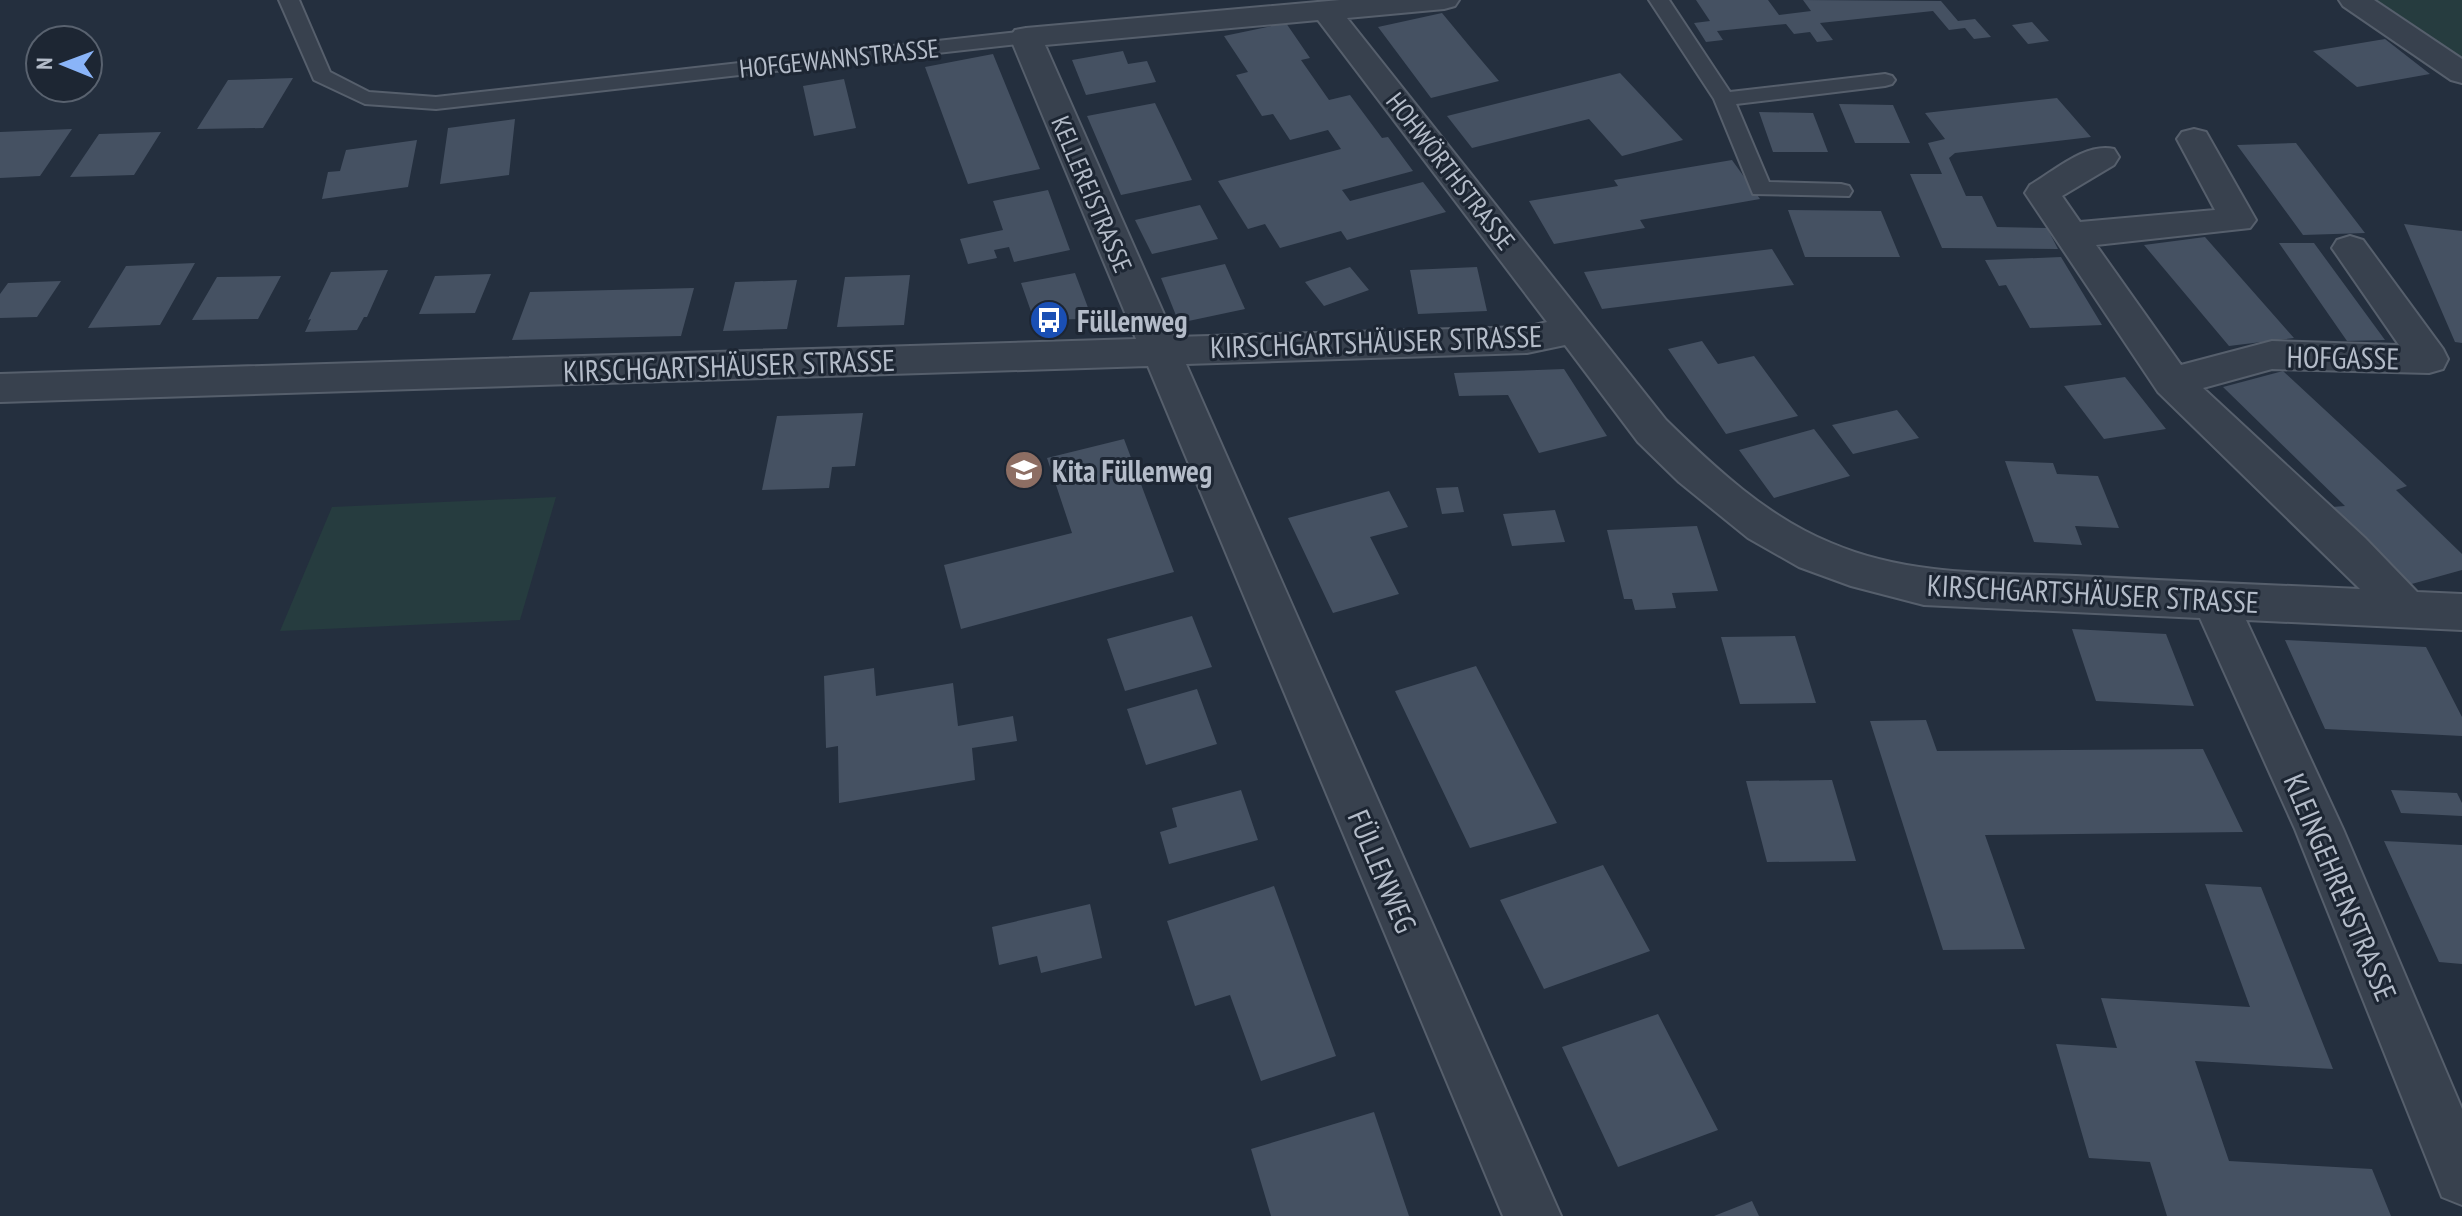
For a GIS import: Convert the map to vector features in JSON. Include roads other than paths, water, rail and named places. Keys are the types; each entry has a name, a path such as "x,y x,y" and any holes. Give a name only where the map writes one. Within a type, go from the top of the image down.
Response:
{"street":[{"name":"HOFGEWANNSTRASSE","path":"1026,37 1444,0"},
{"path":"2354,0 2462,73"},
{"name":"HOHWÖRTHSTRASSE","path":"1327,12 1575,330"},
{"name":"KELLEREISTRASSE","path":"1026,37 1158,350"},
{"path":"2071,235 2238,220 2194,139"},
{"path":"2102,157 2042,193 2172,382 2350,550 2406,609"},
{"name":"HOFGASSE","path":"2172,382 2272,355 2429,359 2350,248"},
{"name":"KIRSCHGARTSHÄUSER STRASSE","path":"0,388 1527,340 1575,330 1652,431 1704,483 1767,529 1838,565 1924,587 2462,612"},
{"name":"FÜLLENWEG","path":"1158,350 1532,1216"},
{"name":"KLEINGEHRENSTRASSE","path":"2214,599 2319,829 2462,1177"}],"lane":[{"name":"HOFGEWANNSTRASSE","path":"289,0 321,76 365,98 436,103 1026,37"},
{"path":"1659,0 1724,99 1761,189 1841,191"},
{"path":"1724,99 1885,80"}],"place":[{"name":"Füllenweg","path":"1049,320"},
{"name":"Kita Füllenweg","path":"1024,470"}]}
